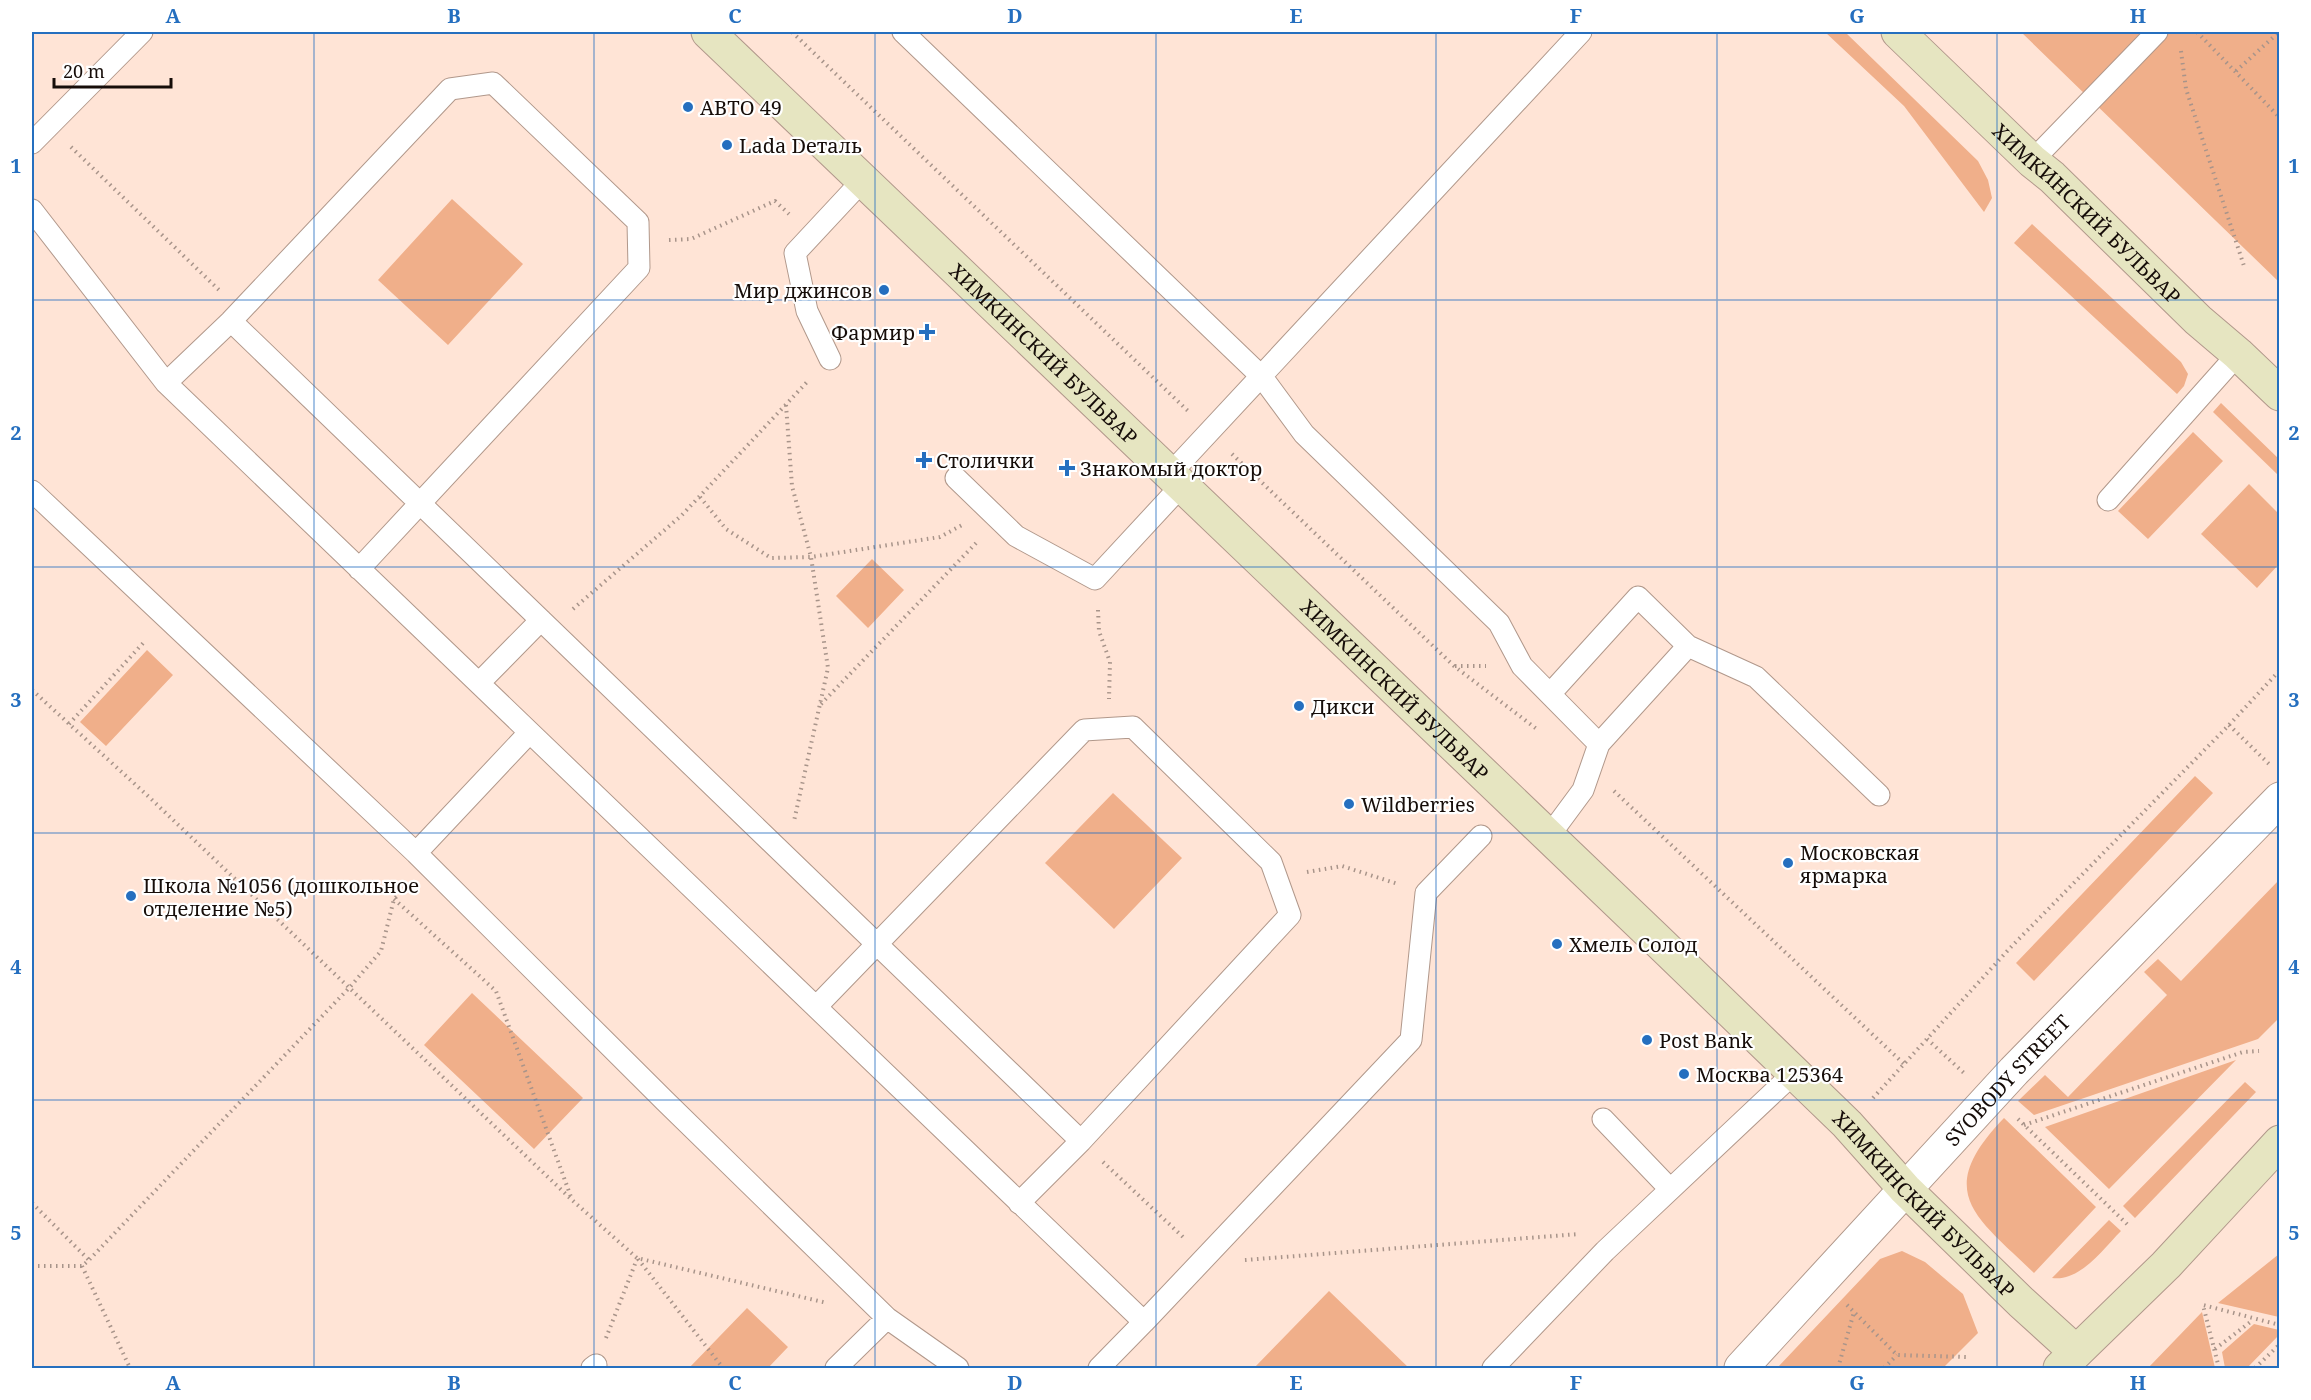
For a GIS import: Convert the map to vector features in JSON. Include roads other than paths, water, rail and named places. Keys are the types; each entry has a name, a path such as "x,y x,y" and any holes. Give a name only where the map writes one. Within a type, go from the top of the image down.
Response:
{"main road":[{"name":"ХИМКИНСКИЙ БУЛЬВАР","path":"708,32 1847,1124 1905,1189 2021,1302 2068,1360"},
{"name":"ХИМКИНСКИЙ БУЛЬВАР","path":"1898,32 2032,161 2052,177 2198,320 2280,394"},
{"path":"2068,1360 2166,1265 2280,1142"}],"street":[{"name":"SVOBODY STREET","path":"1741,1368 1991,1096 2280,799"}],"lane":[{"path":"32,142 142,32"},
{"path":"903,32 1262,377 1304,434 1499,623 1522,666 1599,744"},
{"path":"956,478 1016,536 1095,579 1262,377 1581,32"},
{"path":"2032,161 2157,32"},
{"path":"166,383 236,316 450,89 493,83 639,222 639,268 358,568"},
{"path":"830,359 807,311 795,253 863,180"},
{"path":"32,210 166,383 1144,1322"},
{"path":"236,316 419,503 1081,1141"},
{"path":"2108,500 2238,354"},
{"path":"32,492 416,853 682,1118 887,1317 958,1368"},
{"path":"1550,694 1638,597 1688,646 1756,677 1879,795"},
{"path":"479,683 541,621"},
{"path":"1549,836 1583,790 1592,770 1599,744 1688,646"},
{"path":"816,1007 1084,730 1132,727 1271,862 1290,915 1081,1141 1020,1203"},
{"path":"416,853 529,733"},
{"path":"1099,1368 1411,1040 1425,893 1481,836"},
{"path":"1493,1368 1605,1251 1794,1073"},
{"path":"1603,1119 1670,1189"},
{"path":"837,1368 887,1317"}],"place":[{"name":"АВТО 49","path":"688,107"},
{"name":"Lada Dеталь","path":"727,145"},
{"name":"Мир джинсов","path":"884,290"},
{"name":"Фармир","path":"927,332"},
{"name":"Столички","path":"924,460"},
{"name":"Знакомый доктор","path":"1067,468"},
{"name":"Дикси","path":"1299,706"},
{"name":"Wildberries","path":"1349,804"},
{"name":"Московская ярмарка","path":"1788,863"},
{"name":"Школа №1056 (дошкольное отделение №5)","path":"131,896"},
{"name":"Хмель Солод","path":"1557,944"},
{"name":"Post Bank","path":"1647,1040"},
{"name":"Москва 125364","path":"1684,1074"}]}
